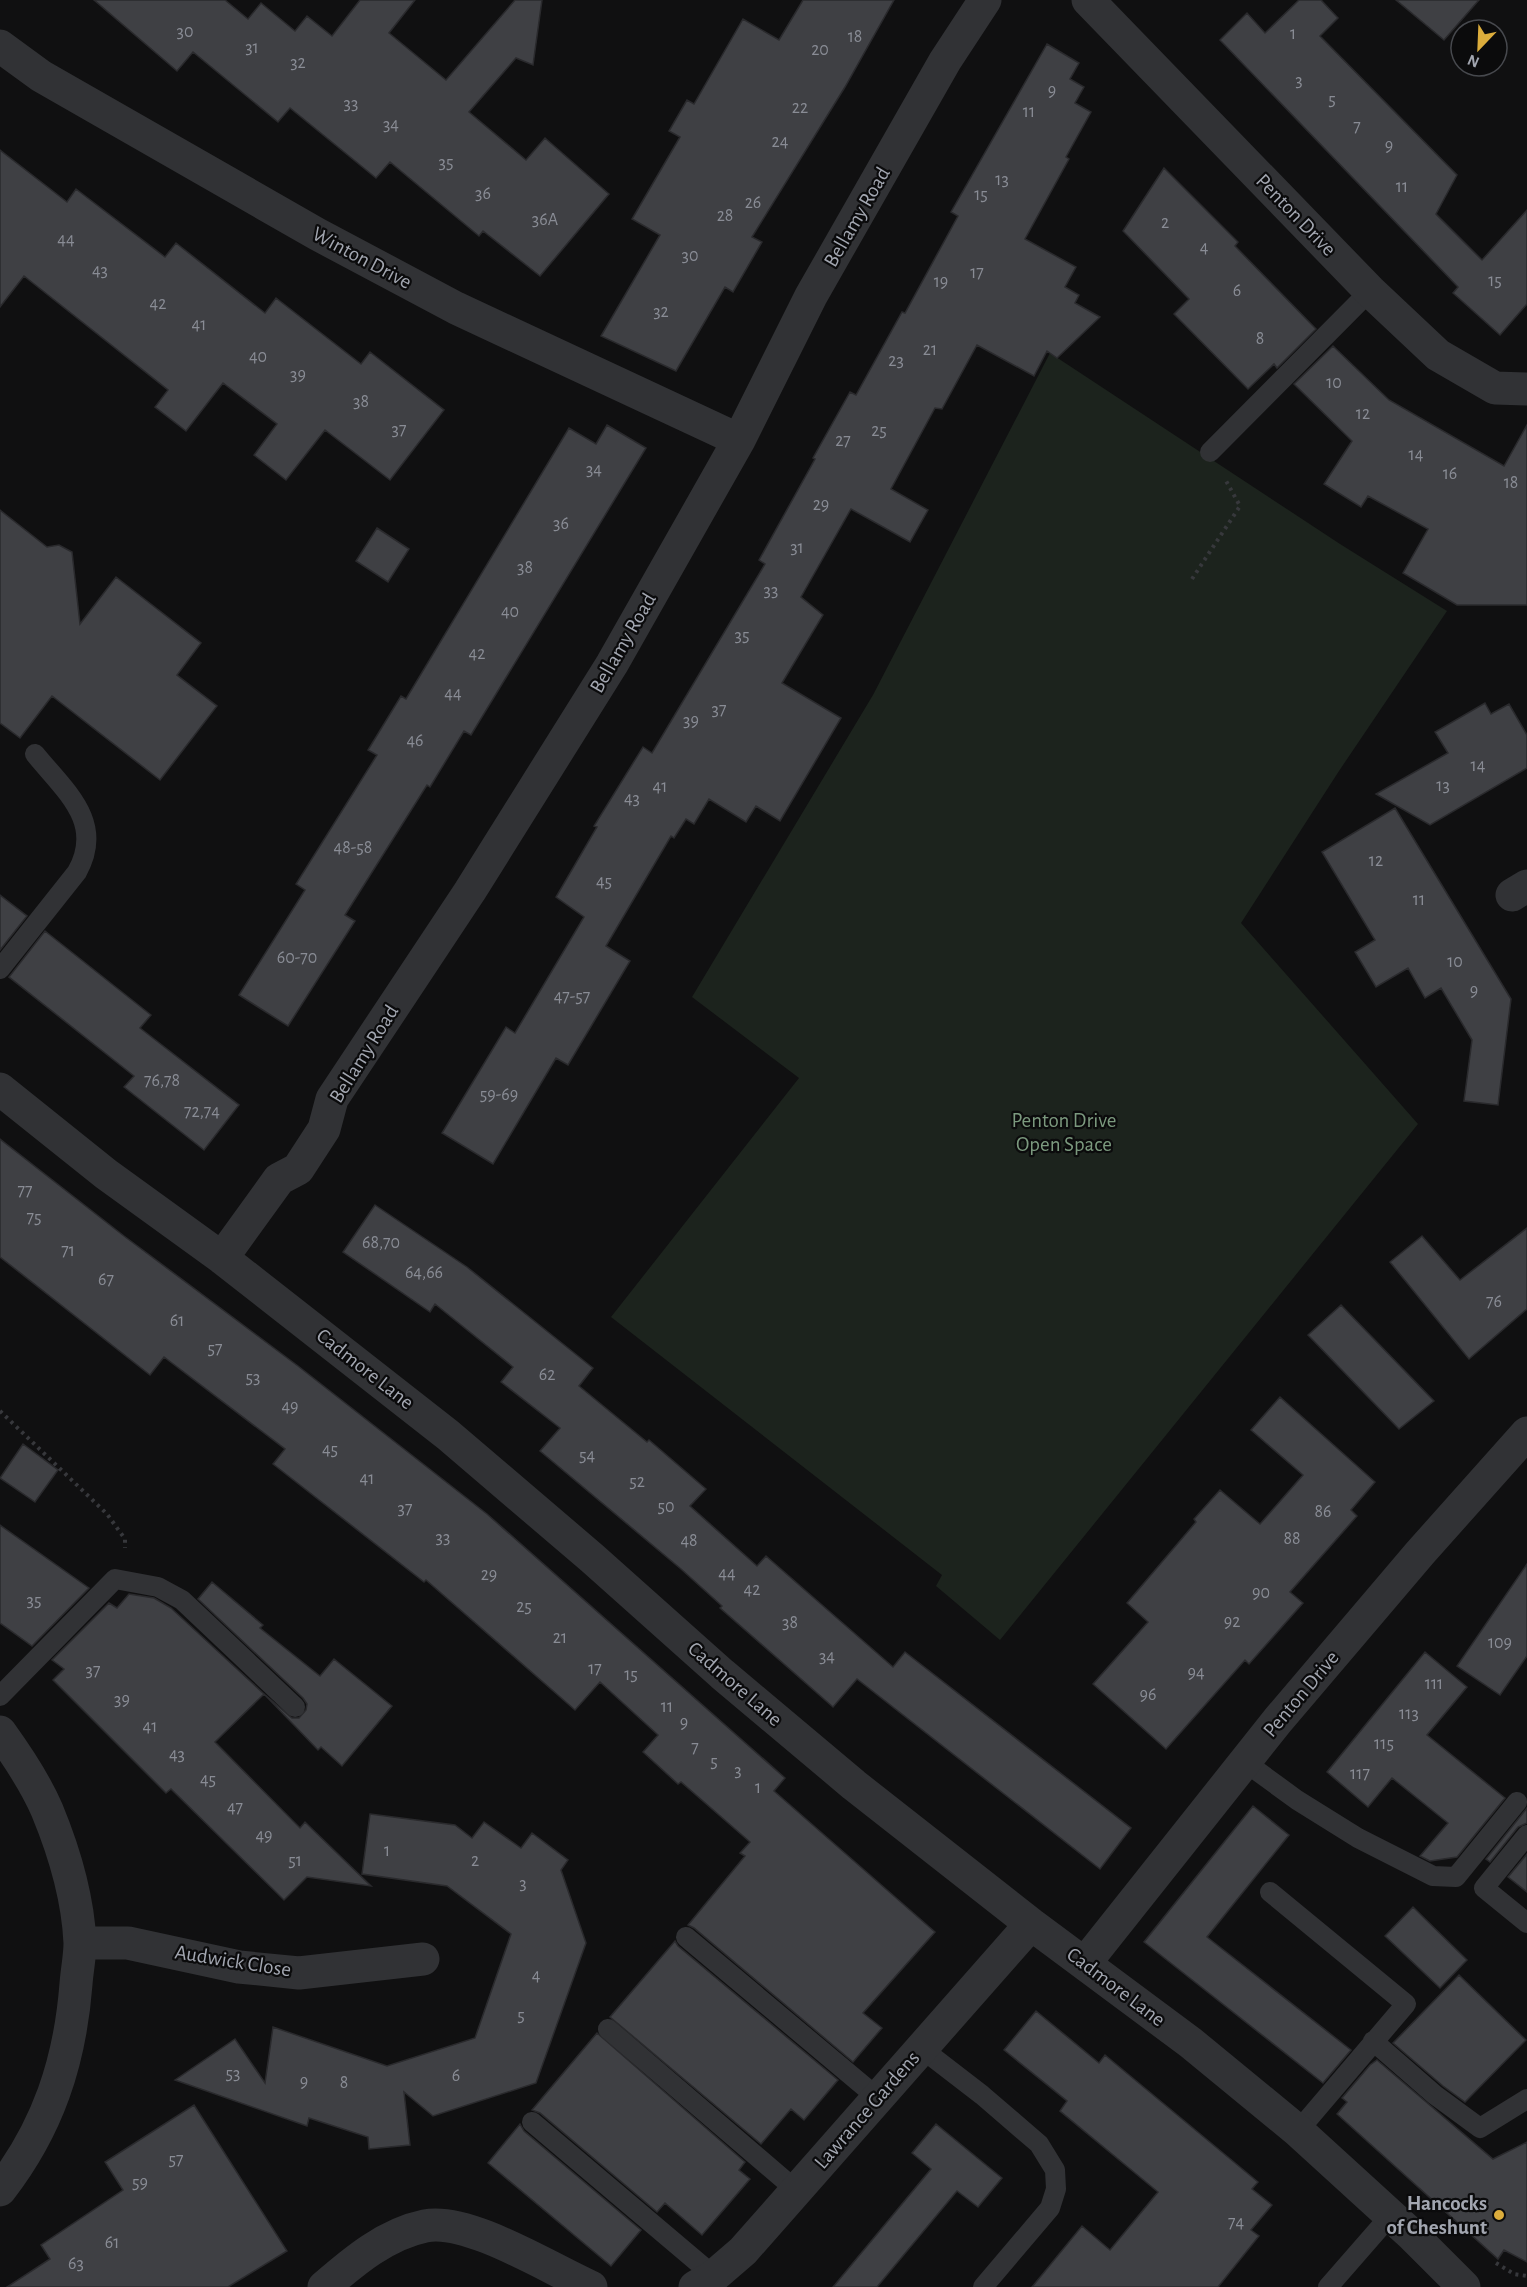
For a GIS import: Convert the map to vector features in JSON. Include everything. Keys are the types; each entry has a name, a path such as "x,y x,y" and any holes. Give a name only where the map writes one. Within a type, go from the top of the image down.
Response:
{"street":[{"name":"Bellamy Road","path":"222,1258 279,1179 298,1169 324,1129 332,1099 470,891 612,664 739,440 811,296 945,60 985,0"},
{"name":"Penton Drive","path":"1088,0 1370,291 1438,355 1494,388 1527,389"},
{"name":"Winton Drive","path":"0,46 41,76 317,234 456,308 739,440"},
{"name":"Cadmore Lane","path":"0,1089 106,1174 222,1258 383,1382 474,1456 722,1674 854,1785 1031,1924 1191,2043 1298,2131 1464,2287"},
{"name":"Penton Drive","path":"1085,1963 1245,1762 1420,1552 1527,1433"},
{"path":"0,1732 25,1767 47,1809 64,1857 75,1902 80,1943 74,2020 64,2067 44,2117 21,2163 0,2190"},
{"name":"Lawrance Gardens","path":"704,2282 742,2251 1031,1924"},
{"name":"Audwick Close","path":"80,1943 128,1944 239,1967 299,1973 423,1959"},
{"path":"324,2287 387,2238 427,2225 463,2227 591,2287"}],"lane":[{"path":"1210,452 1370,291"},
{"path":"0,969 77,872 86,857 86,822 76,805 35,754"},
{"path":"0,1696 115,1579 158,1587 182,1600 295,1707"},
{"path":"1245,1762 1297,1800 1358,1838 1433,1876 1456,1877 1517,1802"},
{"path":"1527,1835 1484,1888 1527,1923"},
{"path":"1270,1892 1406,2004 1298,2131"},
{"path":"686,1937 878,2098"},
{"path":"608,2029 796,2190"},
{"path":"1373,2041 1435,2095 1480,2128 1527,2099"},
{"path":"921,2048 982,2095 1039,2144 1055,2170 1056,2189 1050,2208 984,2287"},
{"path":"532,2122 704,2282"},
{"path":"1328,2287 1390,2216"}],"path":[{"path":"1192,579 1240,506 1210,452"},
{"path":"0,1411 107,1514 125,1539 125,1561 115,1579"}],"green space":[{"name":"Penton Drive Open Space","path":"1050,353 1340,544 1447,611 1339,771 1241,923 1418,1124 1000,1640 936,1586 942,1575 611,1317 799,1078 692,997 873,695"}],"building":[{"path":"94,0 225,0 248,19 261,3 295,31 307,16 332,36 360,0 415,0 389,33 446,80 515,0 542,0 533,65 516,58 469,112 526,160 545,138 609,194 540,276 483,231 479,236 390,162 376,178 290,108 278,122 193,52 177,71"},
{"path":"803,0 894,0 845,87 752,237 762,242 733,292 725,287 676,371 601,336 660,235 632,219 680,137 669,131 687,100 694,104 743,19 779,40"},
{"path":"1299,0 1321,0 1338,18 1320,36 1457,175 1436,214 1482,260 1527,210 1527,304 1500,335 1453,293 1458,287 1220,40 1247,13 1265,33"},
{"path":"1396,0 1479,0 1463,18 1449,18 1449,34 1444,40"},
{"path":"1047,44 1079,63 1070,79 1084,87 1075,103 1091,112 1066,157 1069,159 1025,239 1076,267 1065,287 1079,295 1075,303 1100,317 1057,358 1047,351 1034,376 977,345 942,409 935,408 891,489 928,510 910,542 851,509 801,597 823,615 782,683 841,718 780,821 756,806 746,822 709,799 694,824 686,819 674,838 671,836 606,946 630,961 568,1065 556,1058 493,1164 442,1133 506,1027 515,1033 584,917 556,897 597,827 594,826 643,747 652,753 765,564 759,560 815,459 813,458 850,392 856,395 902,312 905,313 958,216 951,212"},
{"path":"0,150 67,202 76,189 165,257 176,243 265,313 276,298 361,364 370,352 444,410 390,480 325,430 286,480 254,455 277,424 223,383 186,431 155,407 168,390 24,276 0,307"},
{"path":"1164,168 1238,242 1235,246 1316,329 1277,368 1274,364 1248,389 1174,314 1189,299 1123,231"},
{"path":"1333,346 1389,400 1504,466 1527,425 1527,605 1457,605 1403,573 1428,529 1368,496 1361,507 1324,484 1352,441 1294,384"},
{"path":"607,425 646,448 471,735 464,731 430,787 427,785 345,915 355,921 288,1026 239,995 305,890 296,884 377,755 368,750 401,696 406,699 569,428 596,444"},
{"path":"0,510 47,547 59,545 72,552 80,624 116,577 201,643 177,675 217,706 160,780 52,696 20,738 0,723"},
{"path":"377,528 409,549 388,582 356,561"},
{"path":"1485,703 1491,714 1509,704 1527,735 1527,768 1430,825 1376,794 1448,753 1435,732"},
{"path":"1395,808 1511,999 1498,1105 1464,1101 1472,1040 1441,988 1425,998 1408,968 1376,987 1355,952 1375,940 1322,852"},
{"path":"0,895 27,916 0,950"},
{"path":"45,931 151,1015 140,1028 239,1105 204,1150 124,1087 134,1076 9,977"},
{"path":"0,1139 124,1236 298,1366 487,1514 785,1778 774,1791 935,1932 863,2013 882,2028 853,2062 688,1925 745,1856 740,1853 750,1842 681,1782 678,1784 643,1752 658,1735 600,1682 575,1710 426,1580 424,1582 273,1464 285,1449 164,1357 150,1375 0,1257"},
{"path":"375,1205 467,1267 593,1368 579,1386 647,1442 649,1440 706,1489 690,1506 757,1566 766,1556 893,1667 905,1652 1131,1828 1100,1869 857,1679 833,1707 720,1608 722,1606 681,1569 540,1451 560,1428 501,1382 513,1367 435,1304 430,1312 343,1252"},
{"path":"1527,1228 1527,1309 1469,1359 1390,1262 1422,1236 1460,1280"},
{"path":"1341,1305 1434,1401 1399,1429 1308,1335"},
{"path":"1280,1397 1375,1482 1351,1510 1357,1516 1290,1592 1303,1603 1249,1664 1245,1660 1166,1749 1093,1684 1148,1622 1127,1603 1196,1522 1194,1519 1220,1490 1260,1524 1303,1475 1251,1430"},
{"path":"23,1444 58,1470 35,1502 0,1478"},
{"path":"0,1525 89,1588 32,1646 0,1623"},
{"path":"1527,1564 1527,1656 1500,1695 1457,1666"},
{"path":"212,1582 263,1625 260,1628 320,1676 334,1659 392,1706 342,1766 321,1747 318,1750 264,1694 292,1718 299,1718 306,1710 307,1704 303,1698 198,1599"},
{"path":"129,1594 154,1598 171,1608 264,1694 215,1742 300,1828 305,1822 371,1886 307,1877 284,1900 171,1789 166,1793 53,1680 64,1669 52,1660 109,1603 117,1608"},
{"path":"1425,1652 1467,1687 1427,1735 1505,1798 1457,1857 1430,1861 1420,1856 1448,1823 1392,1778 1368,1807 1327,1772"},
{"path":"1253,1806 1289,1835 1207,1937 1351,2050 1323,2083 1144,1942"},
{"path":"1527,1808 1527,1823 1518,1827 1490,1862 1486,1859"},
{"path":"370,1814 455,1825 472,1838 484,1822 521,1848 532,1833 568,1860 561,1870 586,1943 536,2083 433,2116 404,2092 410,2145 369,2149 368,2137 309,2118 307,2126 175,2080 235,2039 265,2083 273,2027 387,2066 475,2038 511,1934 447,1886 362,1874"},
{"path":"1527,1854 1527,1892 1508,1877"},
{"path":"1413,1907 1467,1960 1440,1988 1385,1936"},
{"path":"675,1941 678,1946 838,2080 804,2120 791,2109 761,2144 610,2017"},
{"path":"1459,1975 1526,2040 1465,2102 1393,2043"},
{"path":"1036,2011 1099,2063 1105,2055 1258,2182 1252,2189 1272,2205 1251,2230 1259,2236 1218,2287 1032,2287 1082,2226 1110,2250 1158,2192 1060,2111 1067,2101 1004,2050"},
{"path":"597,2033 745,2162 739,2170 750,2179 702,2235 665,2203 657,2212 540,2113 532,2110"},
{"path":"1377,2060 1493,2159 1527,2142 1527,2262 1504,2250 1498,2259 1337,2114 1347,2102 1342,2098"},
{"path":"194,2105 287,2251 228,2287 7,2287 50,2259 41,2245 123,2190 105,2162"},
{"path":"520,2124 524,2131 641,2230 611,2266 488,2163"},
{"path":"936,2124 1002,2178 978,2207 957,2191 877,2287 833,2287 931,2169 912,2153"}],"place":[{"name":"Hancocks of Cheshunt","path":"1499,2215"}]}
